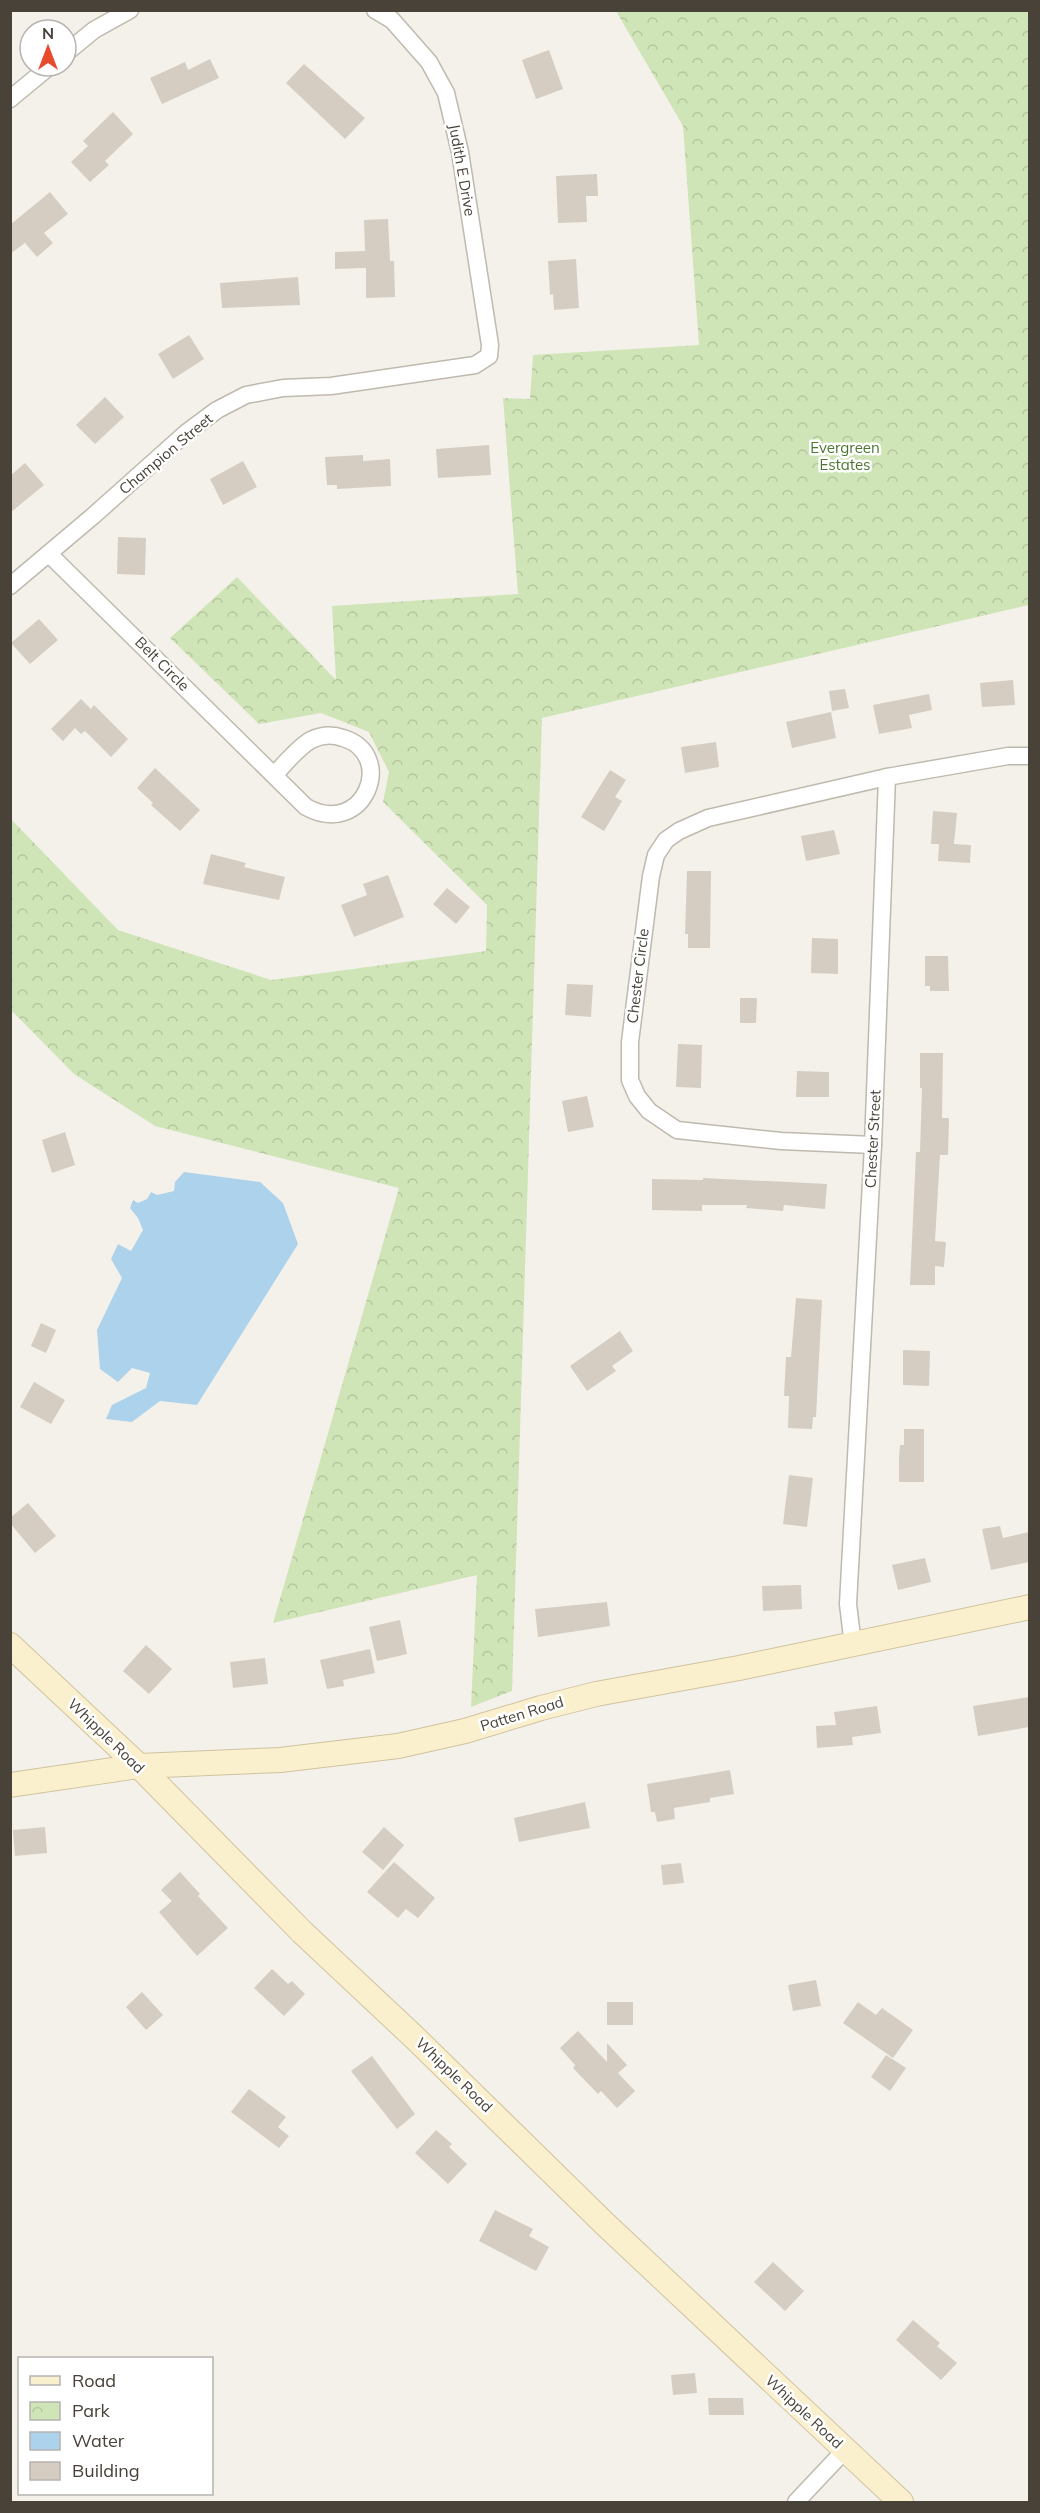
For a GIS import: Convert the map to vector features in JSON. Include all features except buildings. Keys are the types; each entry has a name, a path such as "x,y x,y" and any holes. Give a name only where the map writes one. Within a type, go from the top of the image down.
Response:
{"street":[{"path":"78,43 94,30 130,10"},
{"name":"Judith E Drive","path":"375,10 392,20 429,62 446,93 460,152 490,345 489,356"},
{"path":"10,99 35,78"},
{"name":"Champion Street","path":"10,586 186,433 217,410 246,395 283,388 332,386 475,365 489,356"},
{"name":"Belt Circle","path":"49,554 306,807 318,814 344,813 356,806 365,796 370,784 371,771 367,758 359,747 336,735 323,736 306,745 274,775"},
{"path":"887,777 1008,756 1029,756"},
{"name":"Chester Circle","path":"873,1145 782,1141 677,1130 649,1111 637,1096 630,1080 630,1042 651,876 656,855 666,840 679,831 708,818 887,777"},
{"name":"Chester Street","path":"853,1645 848,1604 873,1145 887,777"},
{"name":"Patten Road","path":"10,1785 139,1766 280,1760 398,1746 465,1731 596,1694 853,1645 1029,1607"},
{"name":"Whipple Road","path":"10,1644 139,1766 302,1932 414,2037 606,2225 900,2502"},
{"path":"796,2502 845,2450"}],"green space":[{"name":"Evergreen Estates","path":"616,11 1029,11 1029,605 542,718 512,1691 471,1707 477,1575 273,1623 399,1188 155,1126 74,1074 11,1010 11,819 118,930 271,980 486,951 487,905 383,802 389,772 369,732 321,713 259,724 170,638 237,577 336,680 332,606 518,594 503,398 530,399 533,355 699,345 683,126"}],"water":[{"path":"184,1172 260,1182 283,1203 298,1244 197,1405 160,1401 132,1422 106,1419 112,1405 146,1388 150,1373 132,1368 118,1382 100,1369 97,1330 122,1278 111,1259 118,1244 131,1251 143,1230 138,1218 130,1208 133,1200 138,1203 147,1199 151,1192 157,1195 174,1191 175,1182"}]}
